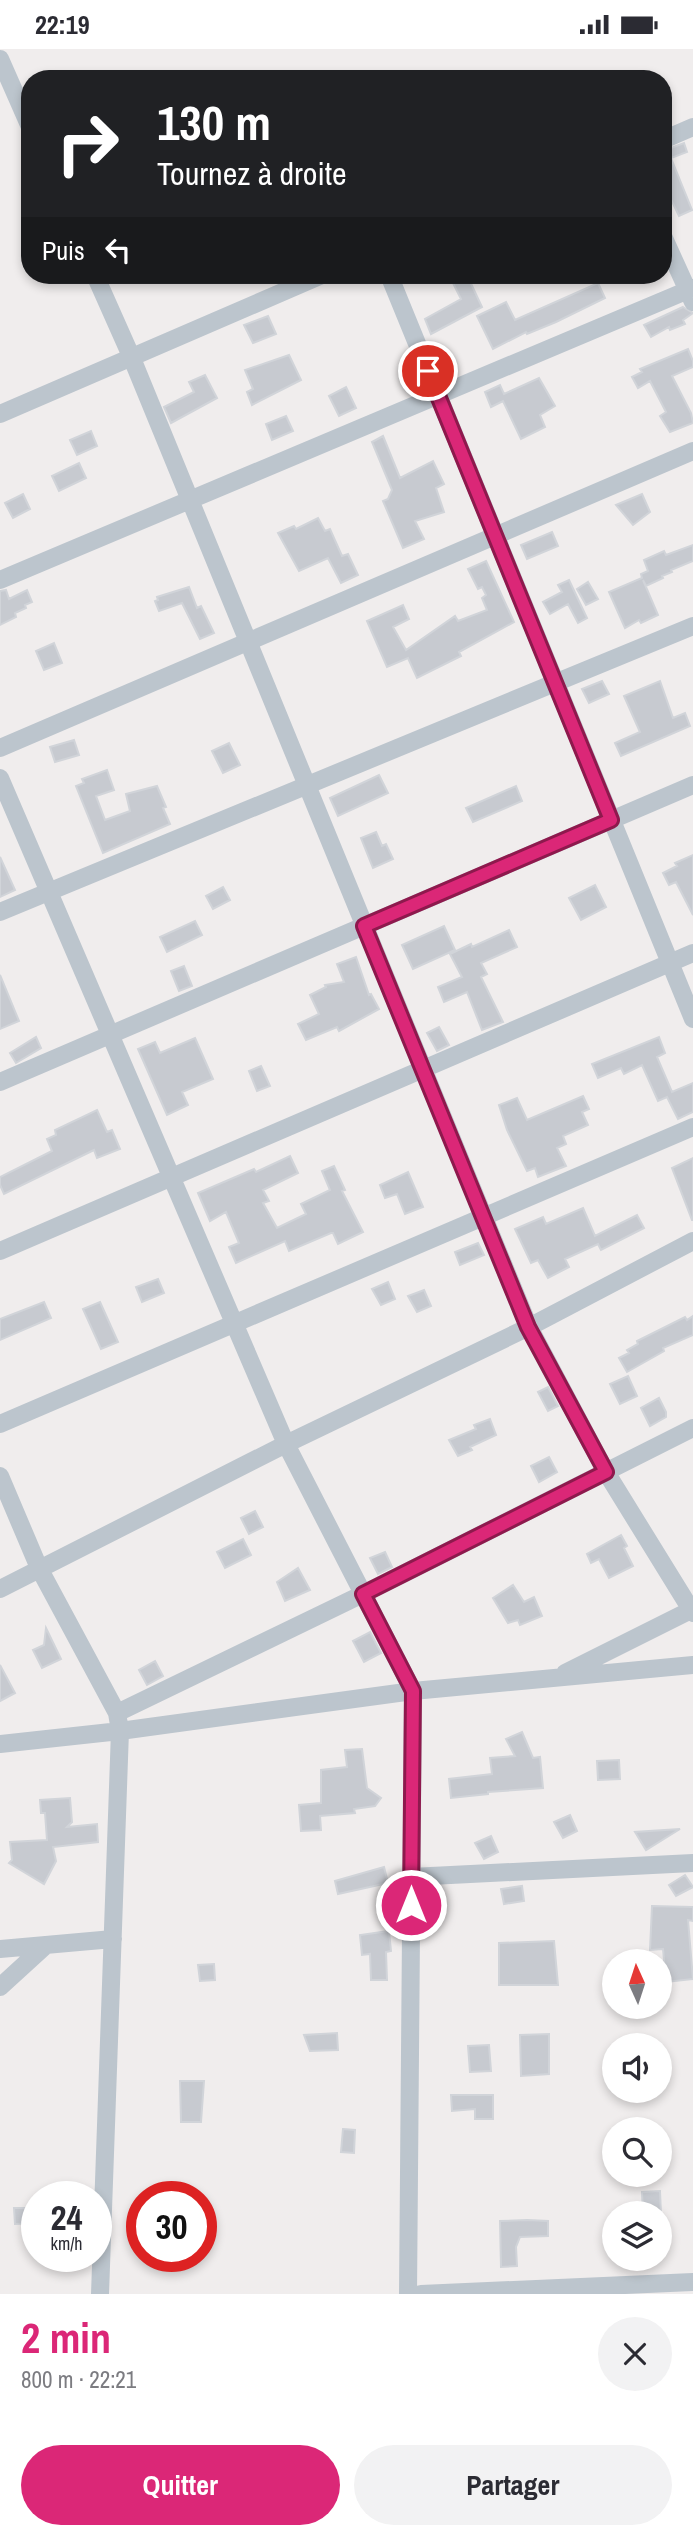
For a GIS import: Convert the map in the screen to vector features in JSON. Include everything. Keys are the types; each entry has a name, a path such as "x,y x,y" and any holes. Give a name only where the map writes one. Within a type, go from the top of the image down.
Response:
{"street":[{"path":"0,59 21,107"},
{"path":"672,136 693,127"},
{"path":"0,580 438,395 691,293 672,254"},
{"path":"99,284 131,356 528,1327 606,1472 692,1611 556,1678"},
{"path":"0,414 301,284"},
{"path":"392,284 693,1019"},
{"path":"0,748 693,451"},
{"path":"0,912 693,626"},
{"path":"0,778 286,1444 413,1691 408,2294"},
{"path":"0,1082 693,785"},
{"path":"0,1251 693,953"},
{"path":"0,1424 693,1127"},
{"path":"0,1589 286,1444 528,1327 693,1241"},
{"path":"117,1713 363,1594 693,1428"},
{"path":"0,1476 39,1568 117,1713 120,1731 100,2294"},
{"path":"0,1744 120,1731 413,1691 693,1665"},
{"path":"411,1877 693,1863"},
{"path":"0,1949 114,1940"},
{"path":"0,1987 46,1945"},
{"path":"421,2294 693,2282"}],"building":[{"path":"684,143 687,152 672,158 672,148"},
{"path":"672,160 692,210 679,216 672,202"},
{"path":"454,284 471,284 482,307 431,334 425,319 461,299"},
{"path":"596,284 598,284 605,298 493,349 477,316 506,302 515,320"},
{"path":"683,307 693,313 683,320 685,324 670,330 669,327 651,337 644,325"},
{"path":"268,316 276,334 253,343 244,325"},
{"path":"688,349 693,367 672,376 691,413 693,423 670,432 660,416 666,412 650,381 638,388 632,377 642,372 640,369"},
{"path":"289,355 301,380 252,405 247,392 253,389 245,370"},
{"path":"205,375 217,398 171,423 164,407 194,392 189,382"},
{"path":"539,378 555,406 540,415 545,427 521,439 503,401 491,407 485,392 500,385 504,394"},
{"path":"346,387 356,408 339,416 329,396"},
{"path":"286,416 293,431 272,440 266,424"},
{"path":"91,431 97,446 77,455 70,440"},
{"path":"383,436 400,478 433,461 444,484 436,488 444,512 415,521 424,539 403,548 383,501 388,499 392,490 372,442"},
{"path":"79,463 86,478 59,491 52,476"},
{"path":"23,494 30,509 13,518 5,503"},
{"path":"642,494 650,512 633,525 616,505"},
{"path":"318,518 325,531 330,529 342,556 348,554 358,575 341,583 328,558 299,571 278,533 294,526 296,529"},
{"path":"552,532 558,546 527,559 521,545"},
{"path":"693,545 693,561 671,570 672,572 662,576 663,578 646,586 643,580 658,615 641,623 639,620 625,628 609,592 642,578 641,574 648,571 644,560 664,551 666,555"},
{"path":"486,561 514,622 459,652 461,656 417,678 408,658 387,667 367,621 403,605 409,619 393,627 406,650 455,616 458,621 487,610 482,598 486,595 482,587 478,589 468,569"},
{"path":"569,580 587,618 578,623 568,604 550,614 543,602 562,592 558,585"},
{"path":"588,582 598,599 586,605 577,589"},
{"path":"189,587 197,608 201,606 214,633 200,639 182,603 159,611 155,601 158,600 157,597"},
{"path":"6,590 9,599 27,590 32,602 15,613 16,617 0,625 0,591"},
{"path":"54,643 62,663 44,670 36,651"},
{"path":"602,681 609,694 589,703 582,689"},
{"path":"660,681 673,718 685,713 690,726 621,756 615,743 640,732 624,696"},
{"path":"74,740 79,755 55,762 50,747"},
{"path":"229,743 240,765 223,773 212,751"},
{"path":"107,770 114,790 96,796 105,820 130,811 126,794 157,786 170,824 103,853 76,786 84,783 82,779"},
{"path":"379,775 388,793 338,816 330,798"},
{"path":"516,786 522,801 473,822 466,808"},
{"path":"376,832 382,846 386,844 393,859 373,868 361,838"},
{"path":"693,855 693,915 676,882 669,885 663,873 677,866 675,863"},
{"path":"0,857 15,890 0,897"},
{"path":"595,885 606,907 581,920 569,898"},
{"path":"223,887 230,900 213,909 206,896"},
{"path":"195,921 202,935 167,952 160,937"},
{"path":"444,926 455,950 413,969 402,945"},
{"path":"509,930 517,947 481,963 487,974 481,977 503,1022 482,1030 467,992 444,1002 438,987 462,977 450,954"},
{"path":"356,957 369,995 371,994 379,1009 339,1031 337,1027 306,1040 298,1024 319,1014 310,995 326,987 325,985 344,982 337,964"},
{"path":"184,966 192,986 179,991 171,971"},
{"path":"0,975 19,1021 0,1029"},
{"path":"439,1027 449,1045 437,1051 427,1033"},
{"path":"36,1037 41,1048 16,1063 10,1053"},
{"path":"659,1037 665,1053 657,1057 672,1092 693,1083 693,1112 678,1119 667,1097 658,1101 642,1065 624,1074 621,1068 598,1078 592,1064"},
{"path":"195,1038 213,1079 182,1092 188,1105 167,1115 138,1049 155,1042 160,1053"},
{"path":"261,1066 270,1086 257,1091 249,1071"},
{"path":"583,1096 589,1109 582,1112 588,1125 563,1136 566,1144 557,1148 566,1166 538,1177 535,1168 527,1171 507,1130 499,1105 517,1098 527,1120"},
{"path":"97,1110 107,1132 112,1130 120,1149 97,1158 94,1150 4,1194 0,1177 52,1151 47,1139 56,1135 55,1130"},
{"path":"290,1156 298,1173 263,1190 269,1201 263,1203 277,1228 306,1214 301,1204 330,1190 322,1171 334,1166 345,1190 342,1191 363,1232 338,1244 331,1233 289,1251 285,1241 236,1263 229,1247 239,1243 226,1212 210,1221 198,1193 254,1169 256,1172"},
{"path":"693,1158 693,1220 692,1220 672,1168"},
{"path":"408,1172 423,1207 405,1214 397,1194 385,1198 380,1185"},
{"path":"583,1208 595,1236 637,1215 644,1228 601,1250 598,1244 565,1259 569,1267 548,1278 538,1260 531,1263 515,1229 543,1217 546,1224"},
{"path":"478,1243 484,1255 460,1265 455,1252"},
{"path":"158,1279 164,1293 142,1302 136,1287"},
{"path":"388,1282 395,1299 381,1305 372,1289"},
{"path":"424,1290 431,1306 417,1312 408,1296"},
{"path":"44,1302 51,1318 0,1340 0,1319"},
{"path":"100,1302 118,1342 101,1349 83,1309"},
{"path":"693,1316 693,1335 663,1348 664,1351 627,1372 619,1358 629,1353 627,1350 638,1344 637,1341 685,1317 687,1320"},
{"path":"628,1376 637,1396 620,1404 610,1384"},
{"path":"548,1387 558,1406 548,1411 538,1392"},
{"path":"659,1398 666,1417 650,1426 641,1408"},
{"path":"490,1419 496,1435 458,1456 449,1440 476,1429 474,1425"},
{"path":"549,1457 557,1472 539,1482 531,1466"},
{"path":"255,1511 263,1527 249,1534 241,1518"},
{"path":"621,1535 633,1566 609,1578 599,1559 591,1563 587,1554"},
{"path":"243,1539 251,1555 225,1568 217,1552"},
{"path":"385,1552 392,1567 378,1574 370,1558"},
{"path":"298,1568 310,1590 285,1601 277,1582"},
{"path":"513,1585 524,1602 534,1597 542,1616 520,1625 518,1620 508,1623 493,1598"},
{"path":"46,1628 61,1659 42,1668 33,1650 44,1645"},
{"path":"370,1632 381,1653 364,1662 353,1641"},
{"path":"155,1661 163,1676 147,1685 139,1670"},
{"path":"0,1665 15,1693 0,1701"},
{"path":"522,1732 533,1758 540,1757 543,1788 451,1798 449,1779 492,1774 490,1758 515,1756 506,1739"},
{"path":"362,1749 367,1788 381,1798 375,1806 354,1809 355,1813 320,1816 321,1830 301,1831 299,1805 321,1803 321,1770 347,1767 345,1750"},
{"path":"619,1760 620,1779 598,1780 597,1761"},
{"path":"70,1798 72,1822 67,1827 97,1824 98,1842 53,1847 56,1861 44,1884 9,1863 12,1860 10,1842 47,1840 45,1813 41,1813 40,1800"},
{"path":"570,1815 577,1831 563,1838 554,1822"},
{"path":"680,1829 646,1850 635,1832"},
{"path":"491,1836 498,1852 484,1859 475,1843"},
{"path":"384,1867 388,1883 338,1894 335,1881"},
{"path":"685,1875 693,1887 676,1896 669,1885"},
{"path":"522,1886 524,1901 504,1904 501,1889"},
{"path":"652,1906 693,1907 693,1921 688,1920 693,1979 672,1981 672,1949 650,1949"},
{"path":"389,1931 391,1951 386,1952 387,1980 371,1980 370,1954 362,1955 360,1935"},
{"path":"554,1941 558,1985 499,1985 499,1943"},
{"path":"214,1964 215,1980 200,1981 198,1965"},
{"path":"337,2033 338,2050 310,2051 304,2035"},
{"path":"549,2034 549,2074 521,2076 520,2035"},
{"path":"489,2045 491,2071 470,2072 468,2046"},
{"path":"180,2081 204,2081 201,2122 181,2122"},
{"path":"451,2095 493,2095 493,2119 475,2119 475,2109 452,2111"},
{"path":"343,2129 355,2130 354,2153 341,2152"},
{"path":"660,2191 660,2201 642,2201 642,2192"},
{"path":"14,2208 21,2208 21,2224 15,2224"},
{"path":"500,2221 548,2221 548,2236 520,2237 516,2247 517,2266 501,2267"}],"route":[{"path":"411,1905 413,1691 363,1594 606,1472 528,1327 364,926 611,820 428,371"}]}
